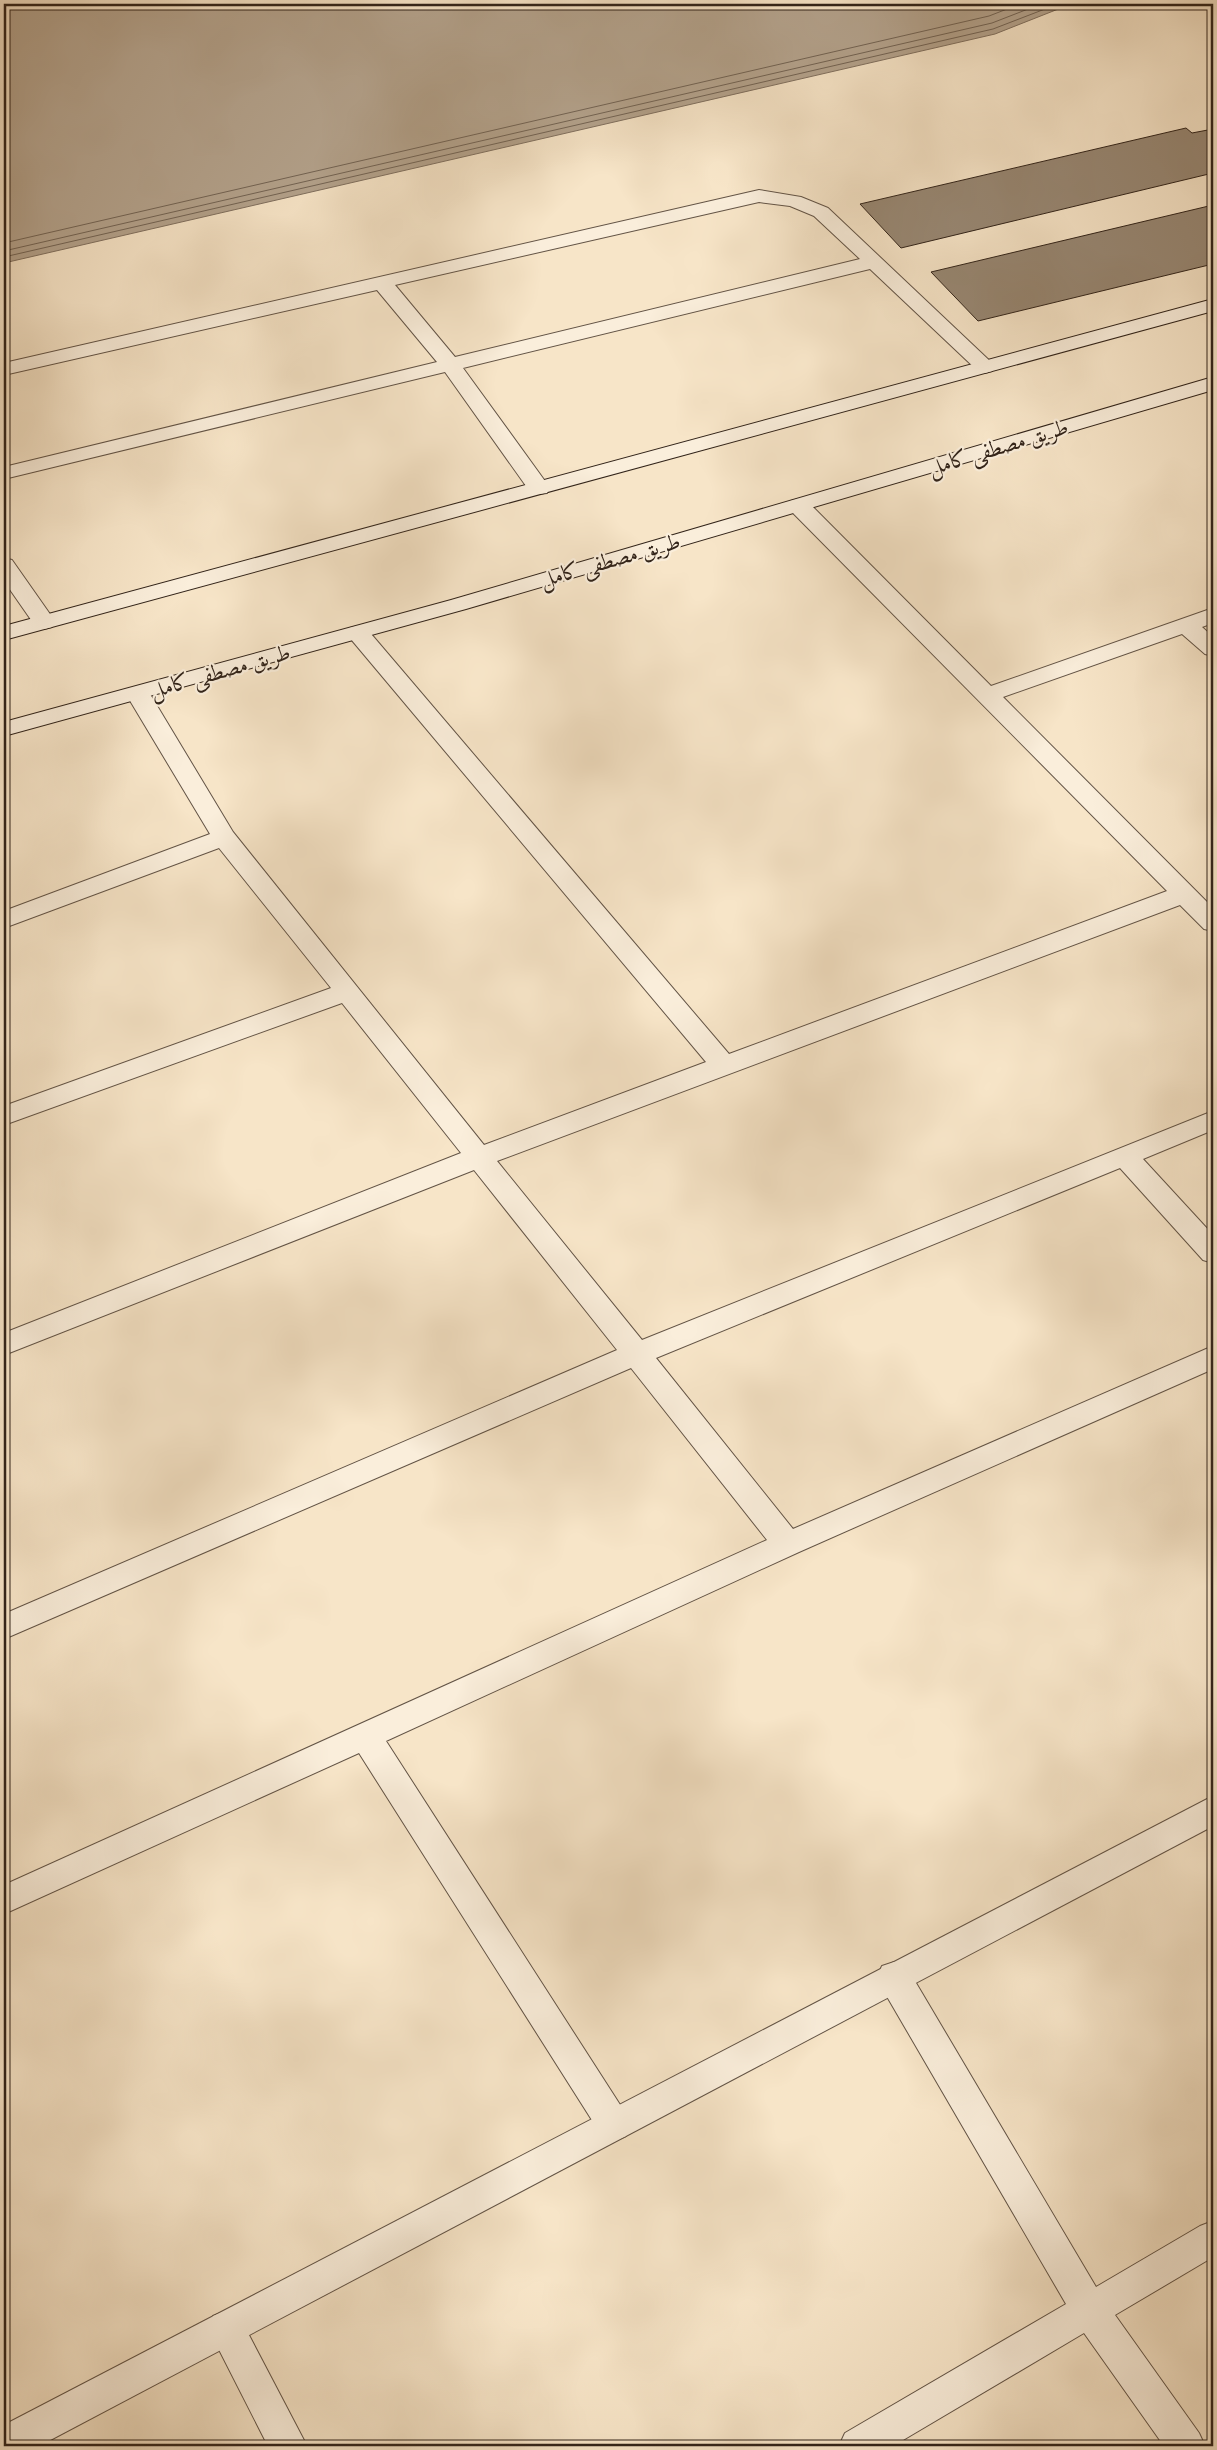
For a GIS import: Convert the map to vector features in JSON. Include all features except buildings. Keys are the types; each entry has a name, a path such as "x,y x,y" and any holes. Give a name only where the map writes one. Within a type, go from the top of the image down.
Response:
{"main road":[{"path":"4,369 759,196 794,201 821,212 985,367"},
{"path":"4,473 874,262"},
{"path":"382,283 450,365 539,488"},
{"path":"4,633 1213,305"},
{"name":"طريق مصطفى كامل","path":"4,729 358,633 1213,384"},
{"path":"799,506 1213,923"},
{"path":"4,566 44,622"},
{"path":"987,695 1213,615"},
{"path":"1186,625 1213,649"},
{"path":"358,633 724,1066"},
{"path":"138,694 224,837 788,1544"},
{"path":"4,920 224,837"},
{"path":"4,1344 479,1157 1184,894"},
{"path":"4,1116 347,992"},
{"path":"4,1627 636,1354 1126,1157 1213,1120"},
{"path":"1126,1157 1213,1253"},
{"path":"4,1900 788,1544 1213,1357"},
{"path":"365,1736 614,2125"},
{"path":"4,2445 1213,1810"},
{"path":"894,1977 1089,2310 1186,2446"},
{"path":"858,2446 1213,2238"},
{"path":"226,2328 288,2446"}],"water":[{"path":"4,4 1071,4 995,34 4,263"}]}
